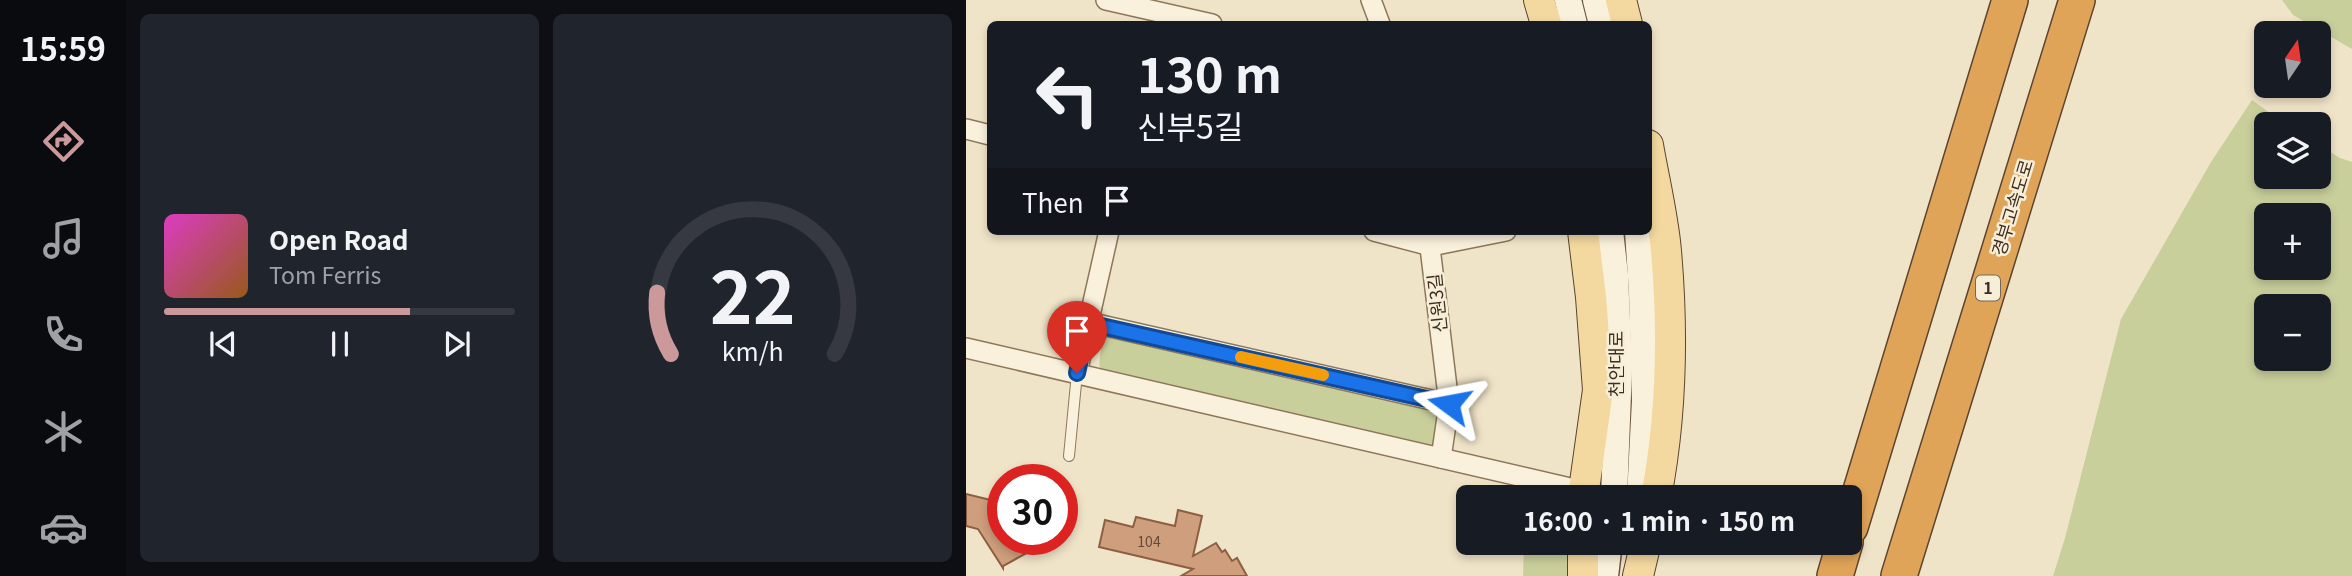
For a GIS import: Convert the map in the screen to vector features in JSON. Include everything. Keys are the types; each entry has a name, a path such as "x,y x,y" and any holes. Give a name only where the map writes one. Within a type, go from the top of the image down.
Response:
{"highway":[{"path":"1862,487 2010,0"},
{"name":"경부고속도로","path":"1899,576 2077,0"},
{"path":"1835,576 1841,555"}],"main road":[{"path":"1539,0 1545,21"},
{"path":"1568,0 1573,21"},
{"path":"1596,0 1601,21"},
{"path":"1621,0 1626,21"},
{"path":"1652,168 1666,250 1669,332 1662,464 1658,485"},
{"path":"1583,235 1598,390 1584,485"},
{"name":"천안대로","path":"1611,235 1619,367 1614,485"},
{"name":"천안대로","path":"1638,235 1645,401 1641,485"},
{"path":"1583,555 1583,576"},
{"path":"1605,576 1607,555"},
{"path":"1632,576 1634,555"},
{"path":"1638,576 1643,555"}],"street":[{"path":"1106,0 1200,21"},
{"path":"1371,0 1379,21"},
{"path":"966,129 987,134"},
{"path":"1077,373 1109,235"},
{"path":"1406,235 1430,238 1463,235"},
{"name":"신원3길","path":"1430,238 1449,404 1441,458"},
{"path":"1088,323 1449,404"},
{"path":"966,348 1548,485"}],"lane":[{"path":"1069,456 1077,373"}],"green space":[{"path":"2282,0 2352,0 2352,49 2331,37 2331,21 2303,21 2293,15"},
{"path":"2252,100 2268,112 2254,112 2254,189 2331,189 2331,152 2352,162 2352,576 2053,576 2121,319 2211,162"},
{"path":"1109,332 1432,408 1438,417 1439,443 1432,449 1101,373 1100,352"},
{"path":"1524,555 1568,555 1567,576 1523,576"}],"building":[{"path":"966,494 987,499 987,543 978,529 966,526"},
{"path":"1178,510 1202,516 1193,556 1216,543 1232,561 1237,558 1247,576 1181,576 1193,569 1099,547 1105,520 1133,527 1136,517 1175,526"},
{"path":"995,555 1023,555 1003,566"}],"slow traffic":[{"path":"1241,357 1323,375"}],"route":[{"path":"1077,373 1088,323 1449,404"}]}
